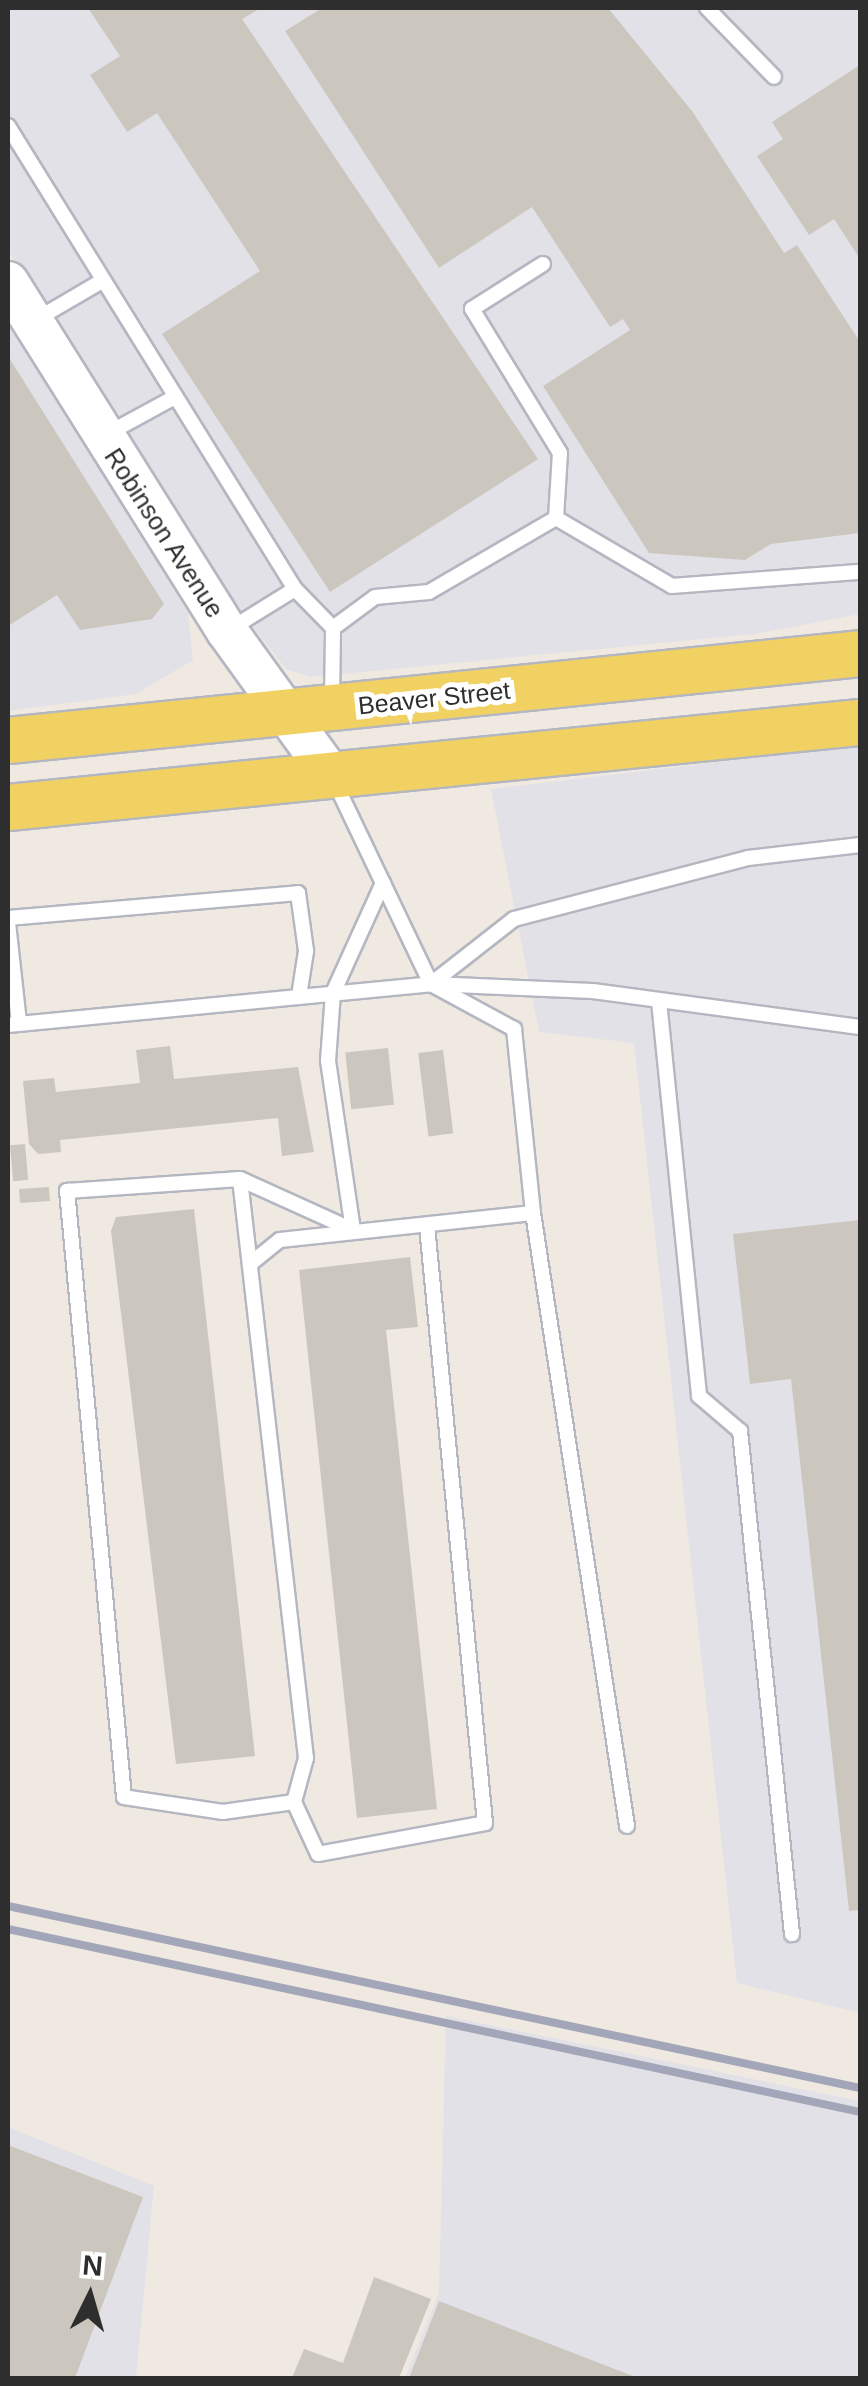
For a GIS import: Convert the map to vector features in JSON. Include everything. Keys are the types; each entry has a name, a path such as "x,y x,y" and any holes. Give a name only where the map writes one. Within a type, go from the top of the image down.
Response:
{"main road":[{"name":"Beaver Street","path":"8,740 860,654"},
{"path":"8,808 860,722"}],"street":[{"name":"Robinson Avenue","path":"8,282 227,631 310,711 331,776"}],"lane":[{"path":"707,8 774,77"},
{"path":"8,126 296,589 334,628"},
{"path":"544,264 472,309 560,453 556,518"},
{"path":"32,322 102,281"},
{"path":"102,436 175,398"},
{"path":"556,518 672,586 860,572"},
{"path":"310,711 334,628 375,596 429,592 556,518"},
{"path":"227,631 296,589"},
{"path":"331,776 431,984 514,1029 533,1213 627,1826"},
{"path":"431,984 514,920 748,858 860,845"},
{"path":"352,1230 328,1061 334,993 383,883"},
{"path":"298,996 306,950 298,893 8,921 13,1024 431,984 658,1000 860,1028"},
{"path":"658,1000 700,1396 740,1432 792,1934"},
{"path":"294,1802 222,1812 124,1797 65,1223 67,1191 240,1180 352,1230"},
{"path":"240,1180 306,1758 294,1802 318,1854 485,1823 427,1226"},
{"path":"250,1264 280,1240 533,1213"}],"shaded area":[{"path":"8,8 860,8 860,614 754,634 310,677 286,669 207,568 8,250"},
{"path":"8,318 188,613 193,660 136,694 8,711"},
{"path":"860,745 860,2013 737,1983 634,1043 539,1032 491,789"},
{"path":"446,2016 860,2101 860,2378 405,2378 439,2293"},
{"path":"8,2127 154,2186 136,2378 8,2378"}],"building":[{"path":"88,8 261,8 242,19 538,459 330,592 162,334 260,271 157,113 127,132 90,75 120,56"},
{"path":"322,8 608,8 692,111 784,253 797,245 860,342 860,533 771,544 745,560 649,553 543,386 630,330 623,319 610,327 532,207 439,268 285,31"},
{"path":"860,65 860,259 834,219 809,235 757,156 783,139 772,122"},
{"path":"8,356 164,604 152,619 80,630 57,595 8,626"},
{"path":"170,1046 174,1079 298,1067 314,1152 282,1156 278,1118 60,1140 61,1152 38,1154 29,1144 23,1081 54,1078 56,1092 140,1083 136,1050"},
{"path":"388,1048 394,1105 351,1109 345,1052"},
{"path":"443,1050 453,1133 428,1136 418,1053"},
{"path":"25,1144 28,1180 13,1181 10,1145"},
{"path":"49,1187 50,1201 20,1203 19,1189"},
{"path":"194,1209 255,1756 176,1764 111,1231 116,1217"},
{"path":"860,1220 860,1910 849,1911 791,1379 750,1384 733,1234"},
{"path":"410,1257 418,1327 386,1330 437,1809 357,1818 299,1270"},
{"path":"8,2145 143,2197 75,2378 8,2378"},
{"path":"374,2277 431,2299 399,2378 292,2378 304,2349 343,2363"},
{"path":"439,2301 638,2378 409,2378"}],"railway":[{"path":"8,1906 860,2088"},
{"path":"8,1929 860,2112"}]}
